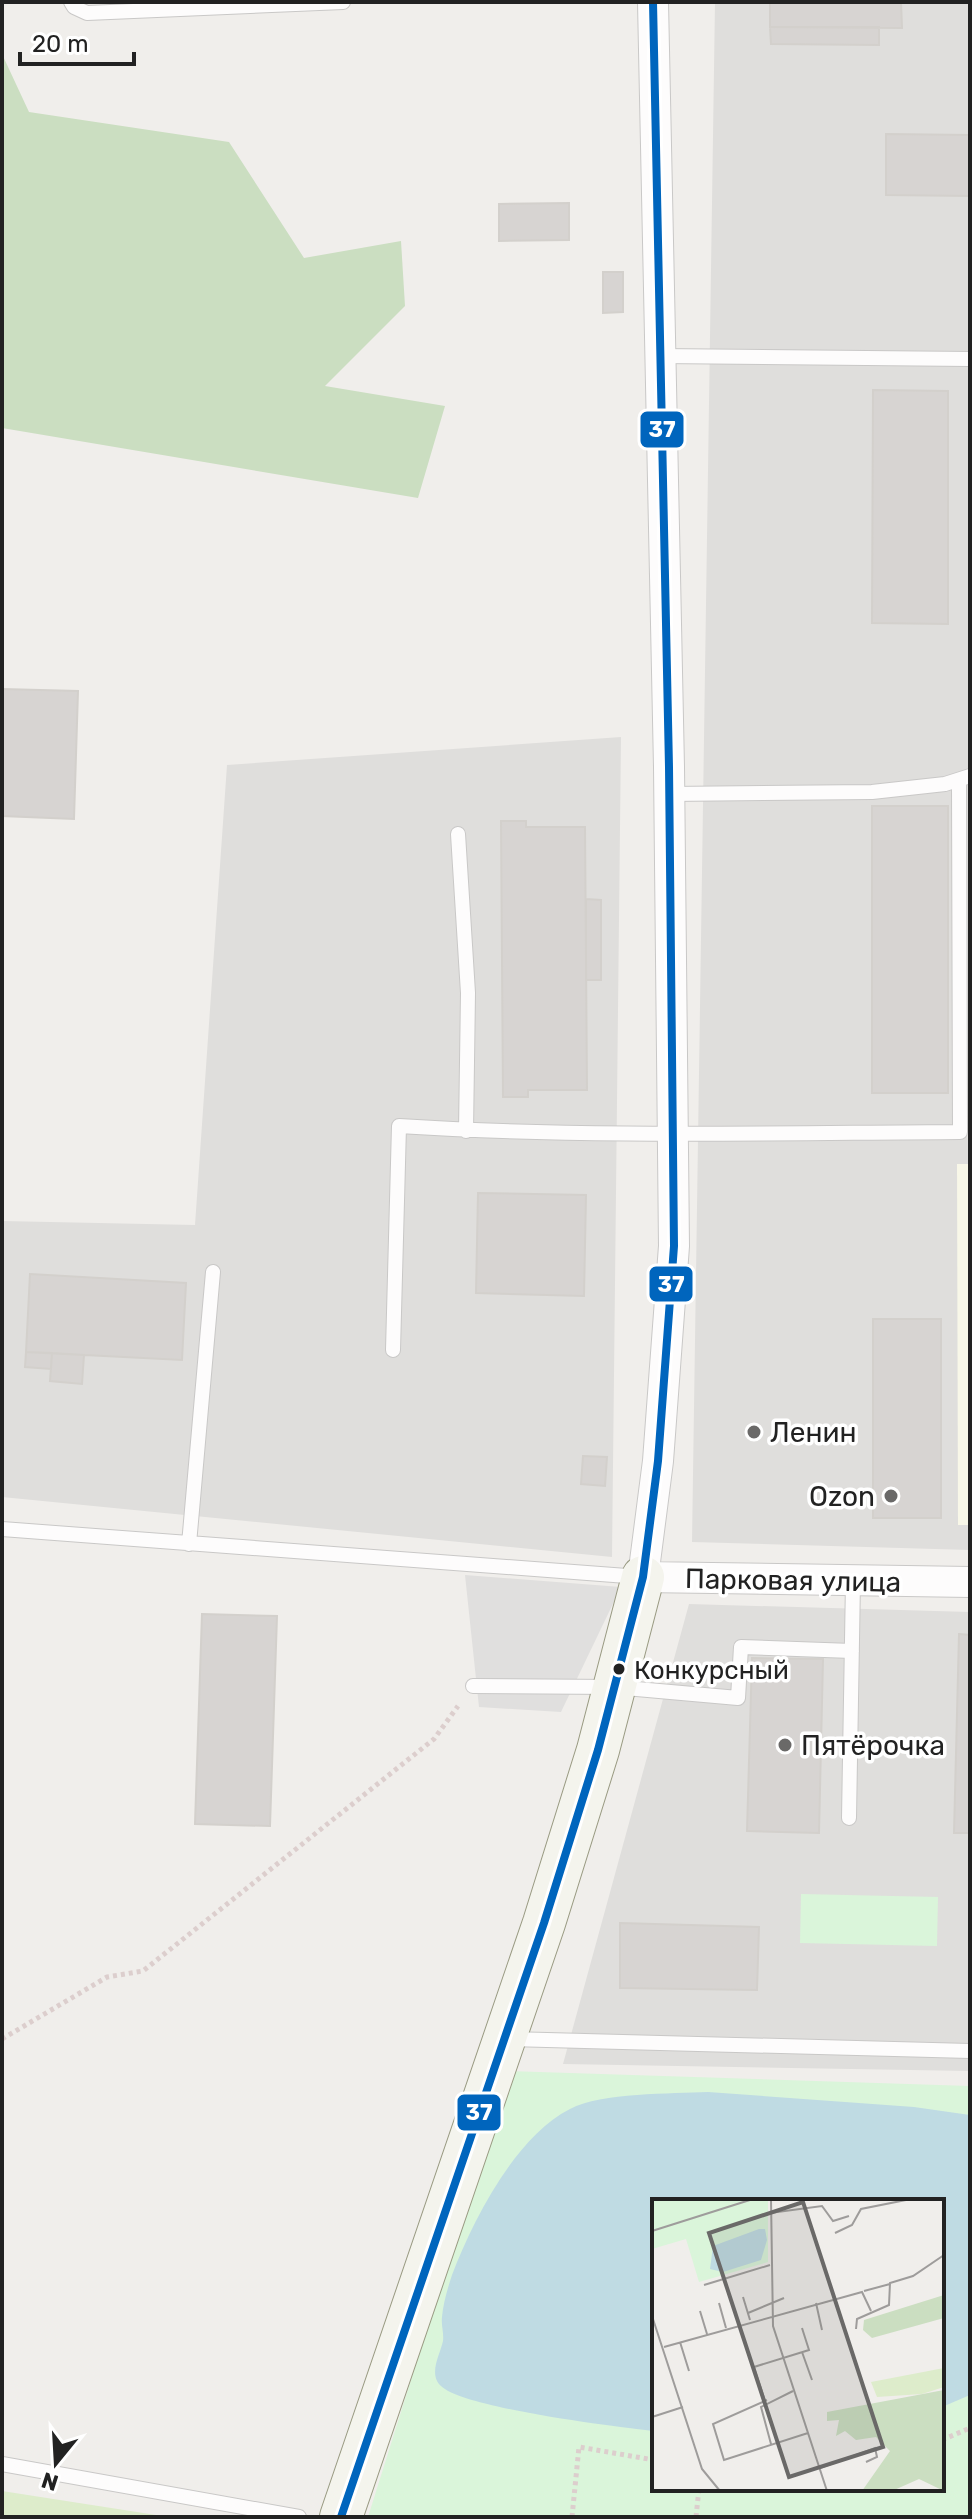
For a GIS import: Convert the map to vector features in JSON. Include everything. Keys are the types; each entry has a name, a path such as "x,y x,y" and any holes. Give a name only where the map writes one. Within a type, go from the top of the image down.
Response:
{"street":[{"path":"643,1577 658,1461 674,1246 669,794 653,2"},
{"name":"Парковая улица","path":"341,2517 544,1923 598,1750 643,1577 970,1582"}],"lane":[{"path":"71,2 74,7 87,13 343,2"},
{"path":"659,356 970,359"},
{"path":"393,1350 399,1126 466,1131 673,1134 960,1132 961,782 872,792 669,794"},
{"path":"458,834 468,993 466,1131"},
{"path":"189,1544 213,1272"},
{"path":"2,1529 643,1577"},
{"path":"849,1818 853,1581"},
{"path":"473,1686 614,1687 738,1698 741,1647 852,1651"},
{"path":"504,2039 970,2051"},
{"path":"2,2464 299,2517"}],"path":[{"path":"2,2039 107,1977 143,1971 434,1739 473,1686"},
{"path":"944,2439 970,2428"},
{"path":"572,2517 579,2447 652,2460"},
{"path":"696,2517 699,2491"}],"shaded area":[{"path":"715,2 970,2 970,1550 692,1542"},
{"path":"621,737 612,1557 2,1497 2,1221 195,1225 227,765"},
{"path":"957,1164 970,1164 970,1525 958,1525"},
{"path":"465,1575 621,1587 561,1712 479,1707"},
{"path":"689,1604 970,1612 970,2071 563,2064"}],"green space":[{"path":"2,54 29,112 229,142 304,258 401,241 405,306 325,386 445,406 418,498 2,428"},
{"path":"801,1894 938,1897 937,1946 800,1943"},
{"path":"508,2071 970,2086 970,2517 368,2517"},
{"path":"2,2491 169,2517 2,2517"}],"water":[{"path":"708,2092 914,2107 970,2115 970,2395 944,2406 944,2199 652,2199 652,2431 508,2409 478,2402 441,2386 435,2370 443,2341 443,2307 452,2275 498,2182 531,2139 570,2109 600,2099"}],"building":[{"path":"770,2 901,2 902,28 770,27"},
{"path":"770,27 879,27 879,45 771,44"},
{"path":"886,134 970,135 970,196 886,195"},
{"path":"569,203 569,240 499,241 499,204"},
{"path":"603,272 623,272 623,312 603,313"},
{"path":"873,390 948,391 948,624 872,623"},
{"path":"2,689 78,691 74,819 2,816"},
{"path":"872,806 948,806 948,1093 872,1093"},
{"path":"501,821 526,821 526,827 585,827 587,1090 528,1090 528,1097 503,1097"},
{"path":"586,899 601,900 601,980 586,980"},
{"path":"478,1193 586,1195 584,1296 476,1293"},
{"path":"30,1274 186,1283 182,1360 26,1352"},
{"path":"873,1319 941,1319 941,1518 873,1518"},
{"path":"26,1352 52,1353 51,1369 25,1367"},
{"path":"52,1353 84,1355 82,1384 50,1381"},
{"path":"583,1456 607,1457 605,1486 581,1484"},
{"path":"202,1614 277,1616 270,1826 195,1824"},
{"path":"959,1634 970,1635 970,1833 954,1833"},
{"name":"Пятёрочка","path":"752,1658 823,1659 819,1833 747,1831"},
{"path":"620,1923 759,1927 757,1990 620,1988"}],"transit line":[{"name":"37","path":"341,2517 544,1923 598,1750 643,1577 658,1461 674,1246 669,767 653,2"}],"place":[{"name":"Ленин","path":"754,1432"},
{"name":"Ozon","path":"891,1496"},
{"name":"Конкурсный","path":"619,1669"},
{"name":"Пятёрочка","path":"785,1745"}]}
